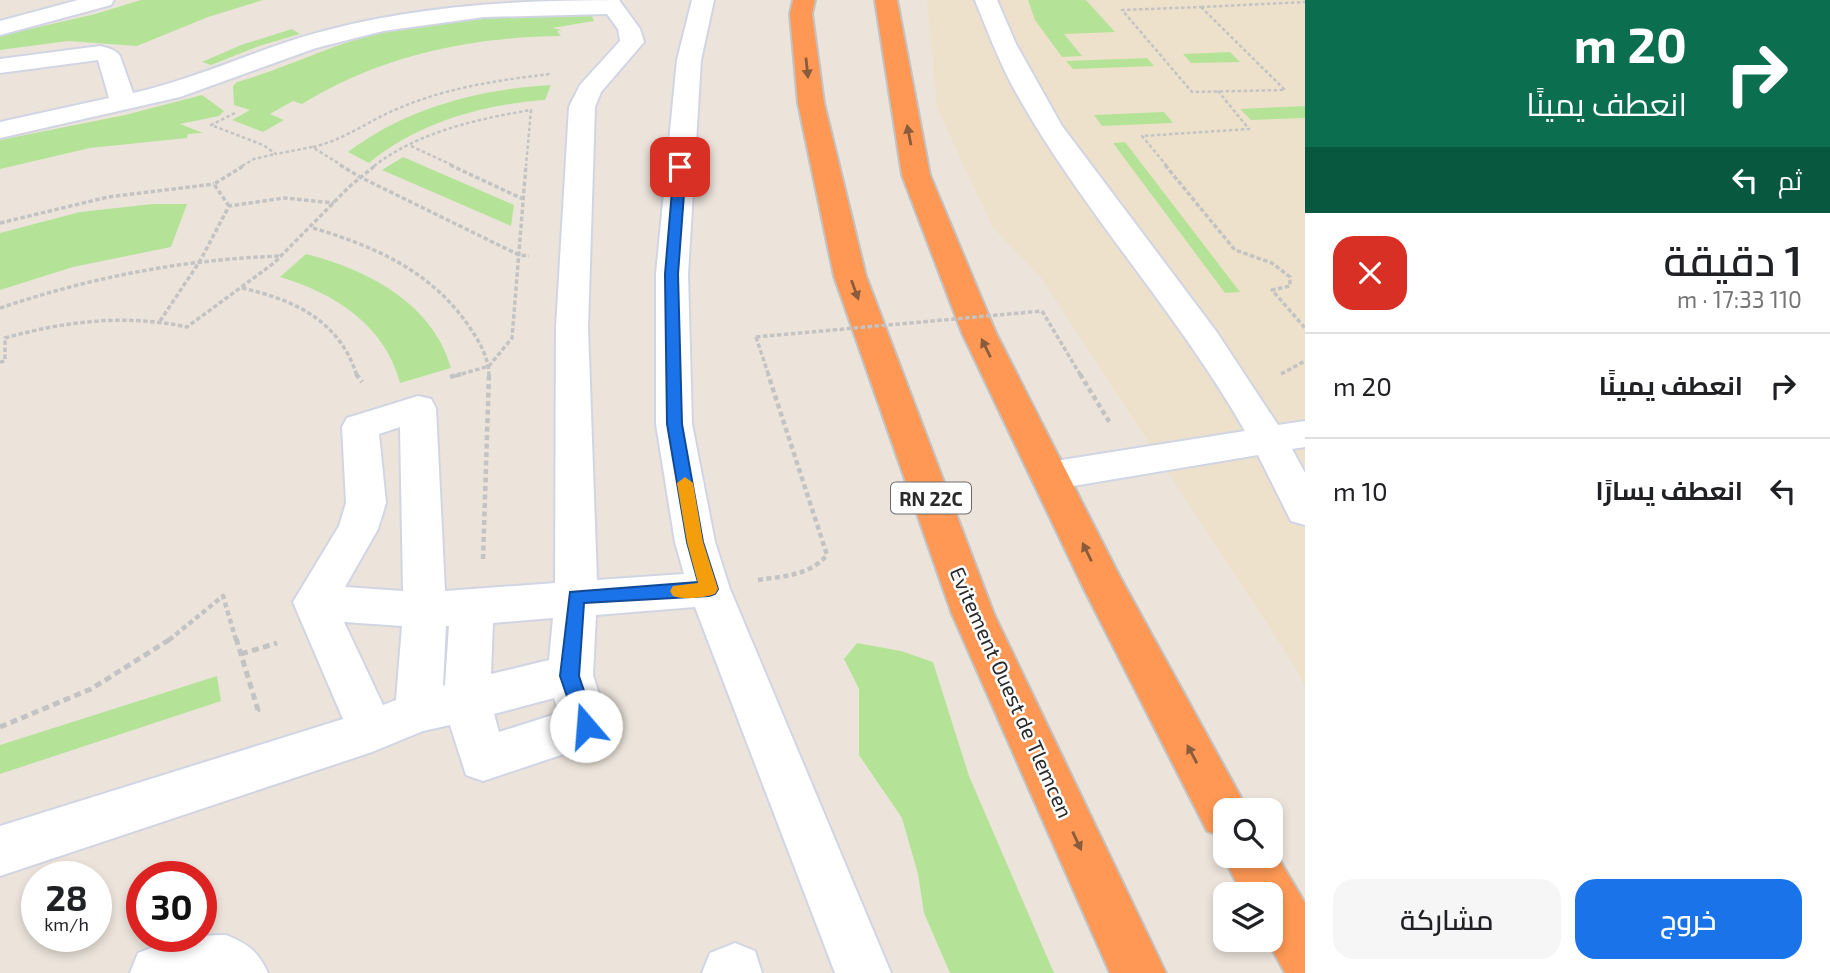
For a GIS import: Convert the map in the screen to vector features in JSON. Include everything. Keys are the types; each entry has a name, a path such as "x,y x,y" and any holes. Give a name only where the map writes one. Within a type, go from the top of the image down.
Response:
{"highway":[{"name":"Evitement Ouest de Tlemcen","path":"804,0 801,15 811,103 850,276 973,614 1138,973"},
{"path":"887,0 890,34 916,175 979,334 1104,587 1216,798"},
{"path":"1256,868 1305,955"}],"street":[{"path":"0,10 41,0"},
{"path":"0,28 103,0"},
{"path":"986,0 1004,46 1075,168 1189,317 1288,437 1305,510"},
{"path":"698,2 689,60 672,274 674,424 695,542 709,589 863,973"},
{"path":"0,130 192,85 345,32 415,18 484,9 610,4 629,29 632,43 589,90 582,107 575,260 571,382 576,597 570,676 586,726 482,759 467,700 472,606"},
{"path":"0,66 100,53 108,56 123,102"},
{"path":"314,602 358,529 366,503 360,427 418,408 425,610 418,712"},
{"path":"1049,476 1288,437"},
{"path":"314,602 425,610 709,589"},
{"path":"314,602 372,731"},
{"path":"0,851 372,731 418,712 570,676"},
{"path":"158,973 189,963 226,962 240,973"}],"path":[{"path":"1158,0 1166,8"},
{"path":"1200,6 1285,89 1192,92 1122,10 1281,1 1305,2"},
{"path":"0,223 108,197 214,184 254,159 335,142 380,117 413,103 465,88 540,75 604,74"},
{"path":"192,85 236,113 211,125 263,145 275,154"},
{"path":"1217,91 1250,129 1142,136 1235,250 1272,263 1290,277 1290,286 1272,290 1305,328"},
{"path":"0,362 5,361 5,338 30,331 103,318 160,321 187,327 283,256 360,177 410,146 468,124 531,110 512,338 489,366 439,380"},
{"path":"410,146 523,200"},
{"path":"312,147 360,177 519,255 575,260"},
{"path":"214,184 229,205"},
{"path":"229,205 284,198 335,203"},
{"path":"160,321 200,261 229,205"},
{"path":"0,308 92,280 200,261 283,256"},
{"path":"242,288 286,299 322,319 347,346 358,380 368,385"},
{"path":"709,589 803,572 819,566 827,555 756,337 1042,311 1104,412"},
{"path":"0,727 53,708 131,667 165,645 223,596 258,710 245,715"}],"shaded area":[{"path":"927,0 1305,0 1305,687 1295,667 1042,279 993,228 937,108"}],"green space":[{"path":"141,0 263,0 208,17 137,46 68,41 0,50 0,36 95,14"},
{"path":"1028,0 1086,0 1115,32 1064,34 1082,56 1062,57 1035,20"},
{"path":"574,11 592,16 594,21 552,28 562,30 557,31 561,36 459,45 394,62 362,73 302,104 293,101 270,114 284,120 263,132 232,120 250,110 234,105 233,86 237,82 364,37 430,23"},
{"path":"292,29 300,34 259,46 211,65 202,62 241,45"},
{"path":"1230,52 1240,62 1191,63 1183,54"},
{"path":"1147,58 1154,66 1073,69 1066,61"},
{"path":"551,85 545,100 498,106 452,118 409,137 369,163 348,152 394,124 444,104 497,91"},
{"path":"202,95 224,111 219,116 180,124 203,133 188,134 187,138 90,148 0,169 0,140 125,115"},
{"path":"1305,106 1305,118 1251,120 1240,109"},
{"path":"1164,112 1173,123 1102,126 1094,115"},
{"path":"1125,142 1240,292 1225,293 1113,143"},
{"path":"403,157 514,205 511,226 382,170"},
{"path":"153,204 187,204 171,247 73,267 0,290 0,233 80,212"},
{"path":"306,254 351,269 394,292 413,307 429,325 442,345 451,368 400,383 383,344 355,314 319,292 280,277"},
{"path":"857,643 901,651 933,662 969,776 1054,973 950,973 924,913 918,874 902,818 859,755 859,689 844,659"},
{"path":"217,676 221,701 0,774 0,745"}],"slow traffic":[{"path":"679,591 709,589 695,542 685,483"}],"route":[{"path":"586,726 570,676 576,597 709,589 695,542 674,424 672,274 680,167"}]}
